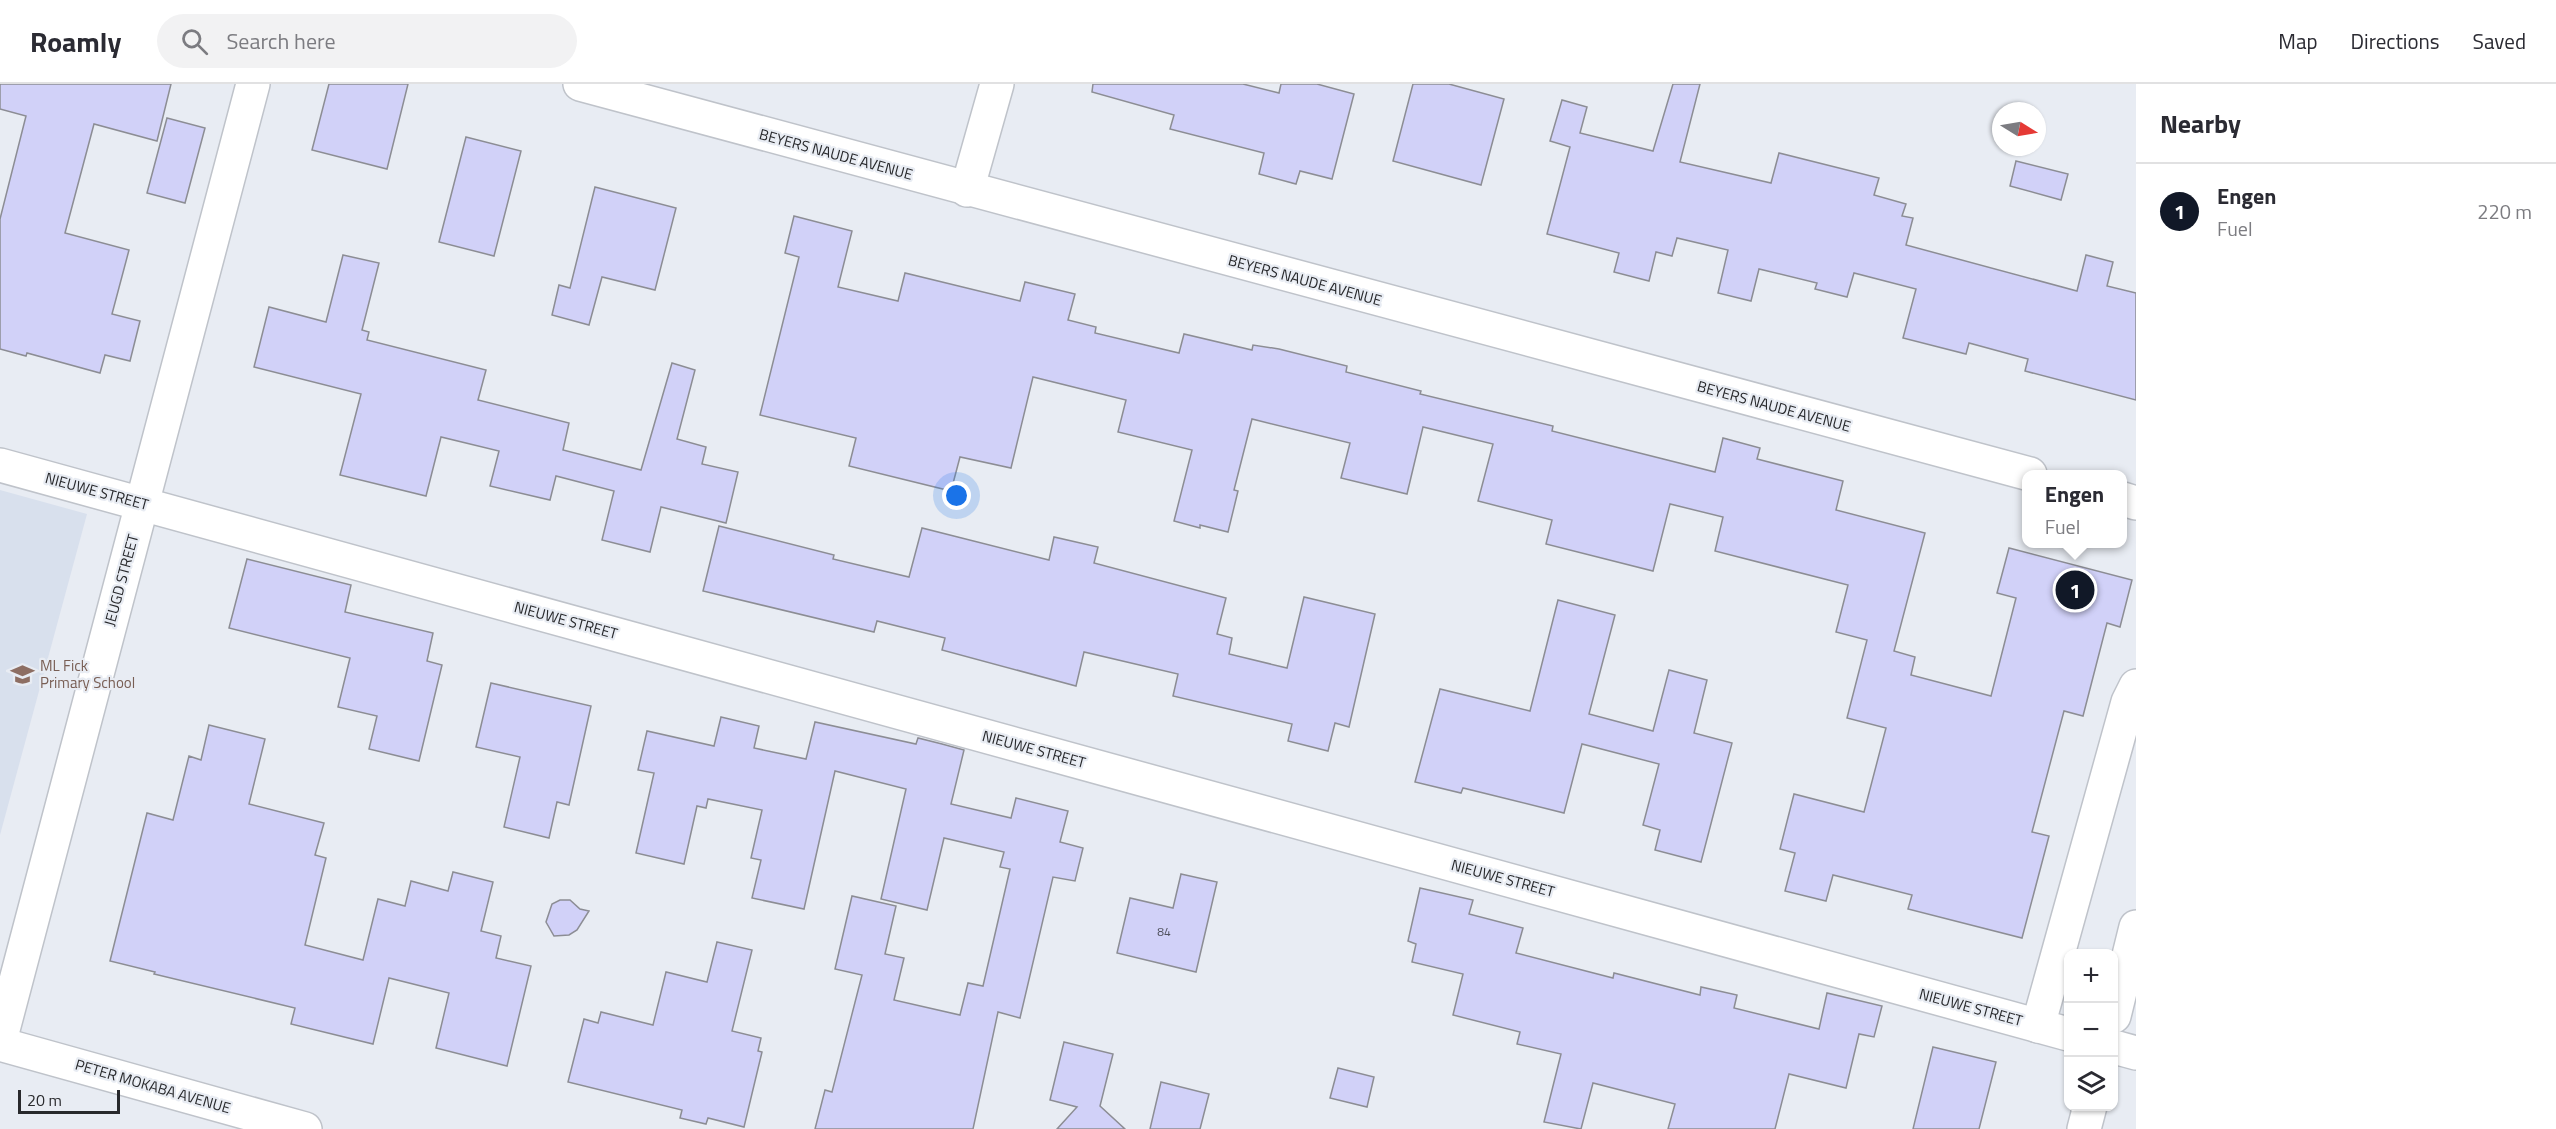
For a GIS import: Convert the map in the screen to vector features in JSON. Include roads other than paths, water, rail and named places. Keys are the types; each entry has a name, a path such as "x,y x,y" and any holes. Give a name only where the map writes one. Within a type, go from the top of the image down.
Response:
{"street":[{"name":"JEUGD STREET","path":"0,1043 253,84"},
{"name":"BEYERS NAUDE AVENUE","path":"580,84 967,190 2022,472"},
{"path":"967,190 997,84"},
{"name":"NIEUWE STREET","path":"0,465 2053,1030"},
{"path":"2053,1030 2134,687"},
{"path":"2117,1003 2136,927"},
{"name":"PETER MOKABA AVENUE","path":"0,1043 305,1129"},
{"path":"2118,1048 2136,1053"},
{"path":"2084,1129 2089,1111"}],"place":[{"name":"Engen","path":"2075,590"},
{"name":"ML Fick Primary School","path":"22,674"}]}
